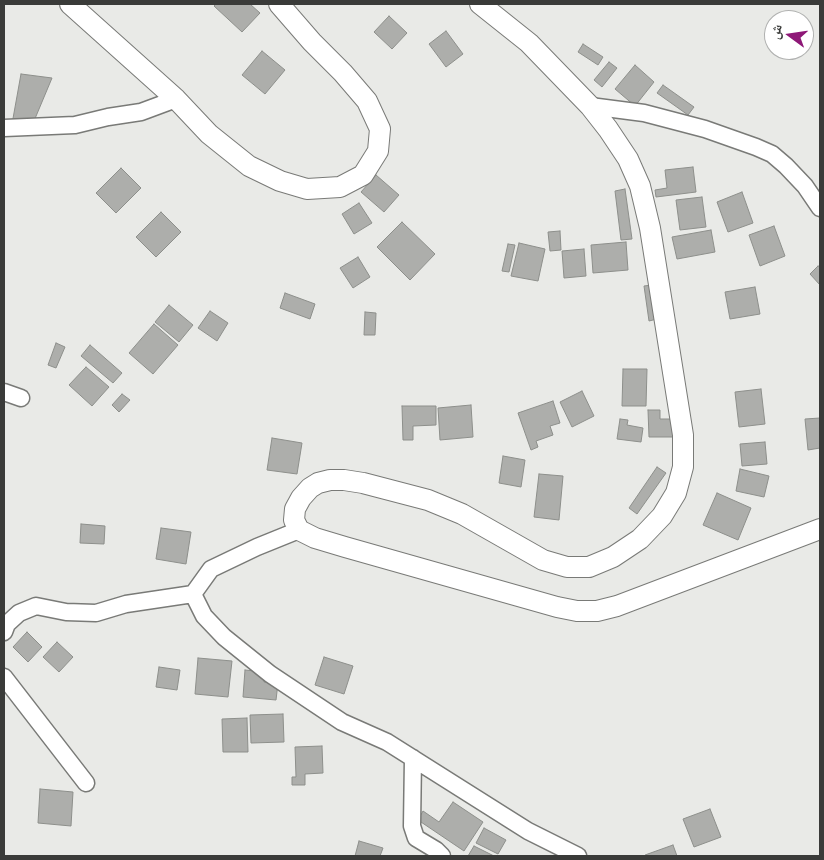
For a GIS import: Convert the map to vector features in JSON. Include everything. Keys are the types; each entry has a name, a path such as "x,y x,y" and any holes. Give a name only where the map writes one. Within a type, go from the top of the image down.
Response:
{"street":[{"path":"70,4 176,99 209,134 249,166 280,182 307,189 340,186 362,174 378,151 380,129 367,101 279,4"},
{"path":"480,4 528,42 590,106 628,159 640,186 650,228 684,435 683,467 676,493 662,516 640,539 613,557 589,567 567,568 543,560 462,514 428,500 363,483 330,480 310,488 294,508 294,520 299,530 337,545 557,607 597,611 617,606 820,529"},
{"path":"4,128 75,125 141,112 176,99"},
{"path":"590,106 644,113 705,129 772,154 805,186 820,208"},
{"path":"4,392 21,398"},
{"path":"4,632 8,624 19,614 36,606 66,612 96,613 134,602 193,594 211,569 299,530"},
{"path":"193,594 204,616 224,637 270,674 342,722 387,742 528,831 578,856"},
{"path":"4,677 86,783"},
{"path":"413,758 412,826 416,838 436,850 442,856"}],"building":[{"path":"216,4 250,4 260,13 242,32 214,6"},
{"path":"389,16 407,33 392,49 374,32"},
{"path":"446,31 463,54 446,67 429,44"},
{"path":"583,44 603,57 598,65 578,52"},
{"path":"262,51 285,70 265,94 242,75"},
{"path":"609,62 617,68 602,87 594,80"},
{"path":"635,65 654,82 635,106 615,89"},
{"path":"21,74 52,78 34,121 12,124"},
{"path":"663,85 694,107 688,115 657,93"},
{"path":"693,167 696,192 656,197 655,190 667,188 665,170"},
{"path":"121,168 141,188 116,213 96,193"},
{"path":"376,175 399,195 384,212 361,192"},
{"path":"625,189 632,239 621,240 615,191"},
{"path":"742,192 753,223 728,232 717,202"},
{"path":"702,197 706,227 680,230 676,200"},
{"path":"359,203 372,223 354,234 342,214"},
{"path":"161,212 181,232 156,257 136,237"},
{"path":"402,222 435,254 410,280 377,247"},
{"path":"774,226 785,256 760,266 749,235"},
{"path":"711,230 715,252 677,259 672,237"},
{"path":"560,231 561,250 550,251 548,232"},
{"path":"626,242 628,270 593,273 591,245"},
{"path":"519,243 545,249 538,281 511,276"},
{"path":"508,244 515,245 509,272 502,271"},
{"path":"584,249 586,276 564,278 562,251"},
{"path":"358,257 370,277 353,288 340,268"},
{"path":"818,266 820,267 820,285 810,274"},
{"path":"652,285 657,319 649,321 644,286"},
{"path":"755,287 760,314 730,319 725,292"},
{"path":"285,293 315,304 310,319 280,308"},
{"path":"169,305 193,325 179,342 155,322"},
{"path":"210,311 228,323 217,341 198,328"},
{"path":"365,312 376,313 375,335 364,335"},
{"path":"154,324 178,345 153,374 129,353"},
{"path":"56,343 65,347 56,368 48,365"},
{"path":"90,345 122,373 113,383 81,356"},
{"path":"86,367 109,387 92,406 69,385"},
{"path":"623,369 647,369 646,406 622,406"},
{"path":"761,389 765,424 739,427 735,392"},
{"path":"582,391 594,416 572,427 560,402"},
{"path":"122,394 130,400 119,412 112,405"},
{"path":"553,401 560,423 550,426 553,435 536,441 538,447 531,450 518,413"},
{"path":"471,405 473,437 440,440 438,408"},
{"path":"402,406 436,406 436,425 413,426 413,440 403,440"},
{"path":"648,410 660,410 660,419 673,419 674,437 649,437"},
{"path":"820,418 820,448 808,450 805,419"},
{"path":"620,419 628,420 627,425 643,428 641,442 617,439"},
{"path":"272,438 302,443 297,474 267,470"},
{"path":"765,442 767,464 742,466 740,444"},
{"path":"503,456 525,460 521,487 499,483"},
{"path":"657,467 666,473 637,514 629,508"},
{"path":"740,469 769,476 764,497 736,491"},
{"path":"539,474 563,476 559,520 534,517"},
{"path":"717,493 751,508 738,540 703,525"},
{"path":"81,524 105,526 104,544 80,543"},
{"path":"161,528 191,532 186,564 156,559"},
{"path":"27,632 42,647 28,662 13,647"},
{"path":"57,642 73,657 59,672 43,657"},
{"path":"324,657 353,666 344,694 315,685"},
{"path":"198,658 232,661 228,697 195,694"},
{"path":"159,667 180,670 177,690 156,687"},
{"path":"245,670 265,672 264,682 278,683 276,700 243,697"},
{"path":"283,714 284,742 251,743 250,715"},
{"path":"247,718 248,752 223,752 222,719"},
{"path":"322,746 323,773 305,774 305,785 292,785 292,777 296,777 295,747"},
{"path":"40,789 73,792 71,826 38,823"},
{"path":"453,802 483,822 464,851 418,820 423,811 439,822"},
{"path":"710,809 721,837 694,847 683,819"},
{"path":"484,828 506,840 498,854 476,843"},
{"path":"359,841 383,848 380,856 355,856"},
{"path":"673,845 677,856 645,855"},
{"path":"474,846 494,856 468,856"}]}
